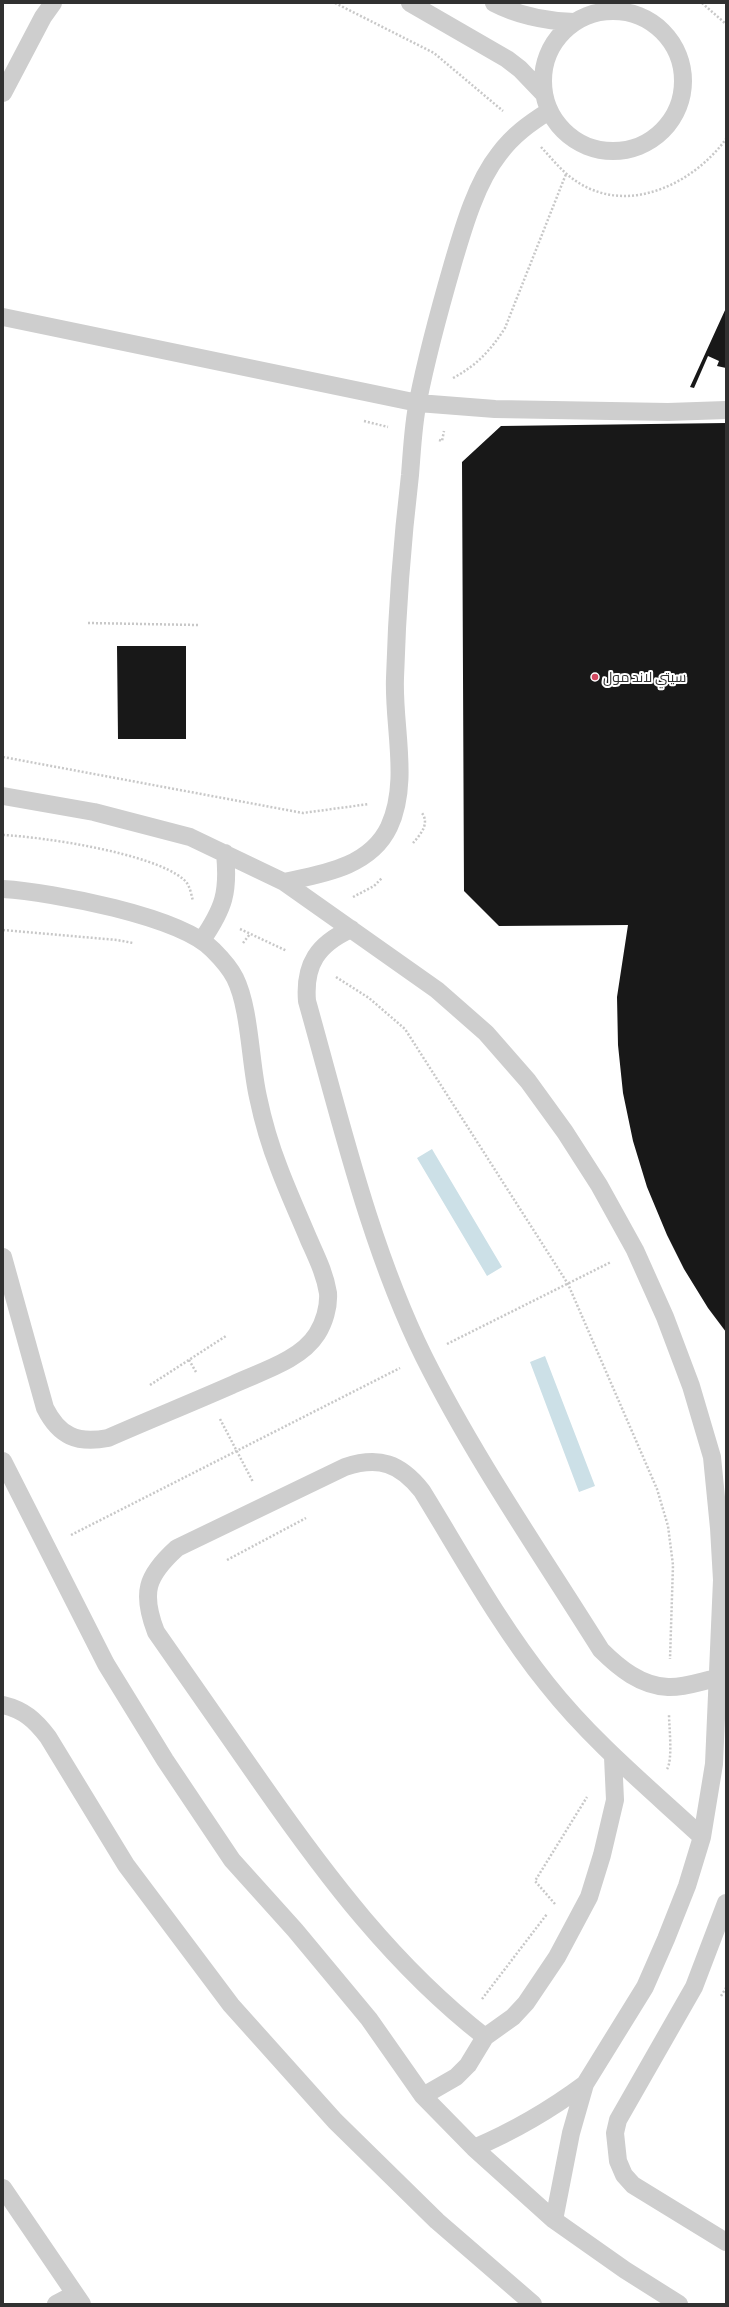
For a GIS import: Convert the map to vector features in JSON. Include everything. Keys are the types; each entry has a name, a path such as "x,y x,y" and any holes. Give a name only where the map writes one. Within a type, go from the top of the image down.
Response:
{"lane":[{"path":"3,93 53,3"},
{"path":"410,3 507,59 520,69 543,93"},
{"path":"494,3 508,10 530,17 574,22"},
{"path":"595,8 619,11 643,18 663,32 677,52 683,76 681,100 671,122 653,139 631,149 607,152 583,145 578,142 563,131 549,111 543,93 542,73 548,53 558,36 574,22 595,8"},
{"path":"284,882 322,875 342,868 377,846 388,828 397,800 399,770 394,686 398,592 418,402 446,287 462,231 486,174 498,155 512,138 530,123 549,111"},
{"path":"3,317 418,402 495,410 668,412 726,410"},
{"path":"3,796 124,819 190,837 284,882 326,910 437,990 486,1033 528,1081 565,1132 599,1185 635,1250 665,1317 691,1386 712,1457 720,1528 722,1580 717,1678 720,1759 702,1837 687,1886 645,1987 585,2084 571,2133 554,2220"},
{"path":"202,940 217,918 224,897 227,875 225,853"},
{"path":"3,889 26,891 92,902 172,926 202,940 235,977 242,1001 258,1097 267,1132 287,1188 324,1275 328,1296 326,1317 316,1336 302,1351 208,1396 108,1438 93,1441 78,1439 63,1432 52,1422 45,1408 3,1257"},
{"path":"351,929 324,944 312,964 306,986 307,1001 337,1108 384,1261 424,1356 481,1459 601,1650 616,1665 633,1676 668,1687 717,1678"},
{"path":"3,1460 9,1489 46,1548 106,1664 165,1760 232,1860 295,1930 369,2020 423,2096 474,2148 554,2220 625,2270 678,2304"},
{"path":"485,2037 438,1998 396,1956 356,1911 319,1865 156,1632 147,1610 148,1586 159,1564 177,1548 344,1467 361,1461 379,1462 396,1467 411,1477 422,1491 521,1649 575,1717 613,1756 702,1837"},
{"path":"3,1705 18,1708 40,1726 126,1865 231,2005 335,2121 437,2221 532,2304"},
{"path":"423,2096 456,2077 478,2051 485,2037 508,2021 526,2003 557,1957 589,1897 612,1819 615,1800 613,1756"},
{"path":"726,1902 694,1987 618,2120 615,2147 624,2175 632,2186 726,2242"},
{"path":"474,2148 504,2135 548,2110 585,2084"},
{"path":"3,2188 78,2299 56,2304"}],"path":[{"path":"702,3 726,24"},
{"path":"451,379 481,360 494,346 505,328 566,174"},
{"path":"88,623 198,625"},
{"path":"3,757 303,813 404,800 417,805 425,817 424,831 410,846"},
{"path":"3,835 56,840 95,848 168,870 184,880 190,889 194,904 217,918 341,979 369,998 405,1029 568,1284 657,1489 668,1526 673,1565 668,1687"},
{"path":"326,910 374,886 387,873"},
{"path":"3,930 117,940 139,944"},
{"path":"225,964 250,934"},
{"path":"46,1548 236,1450 635,1250"},
{"path":"150,1385 226,1336"},
{"path":"189,1360 280,1532"},
{"path":"227,1560 310,1516"}],"shaded area":[{"path":"432,1149 502,1267 487,1276 417,1158"},
{"path":"545,1356 595,1486 579,1492 530,1362"}],"building":[{"path":"726,308 726,368 717,366 719,361 708,356 694,388 690,387"},
{"name":"سيتي لاند مول","path":"726,423 726,1332 708,1308 684,1269 667,1235 647,1187 633,1141 623,1093 618,1045 617,997 628,925 499,926 464,891 462,462 501,426"},
{"path":"117,646 186,646 186,739 118,739"}],"place":[{"name":"سيتي لاند مول","path":"595,677"}]}
